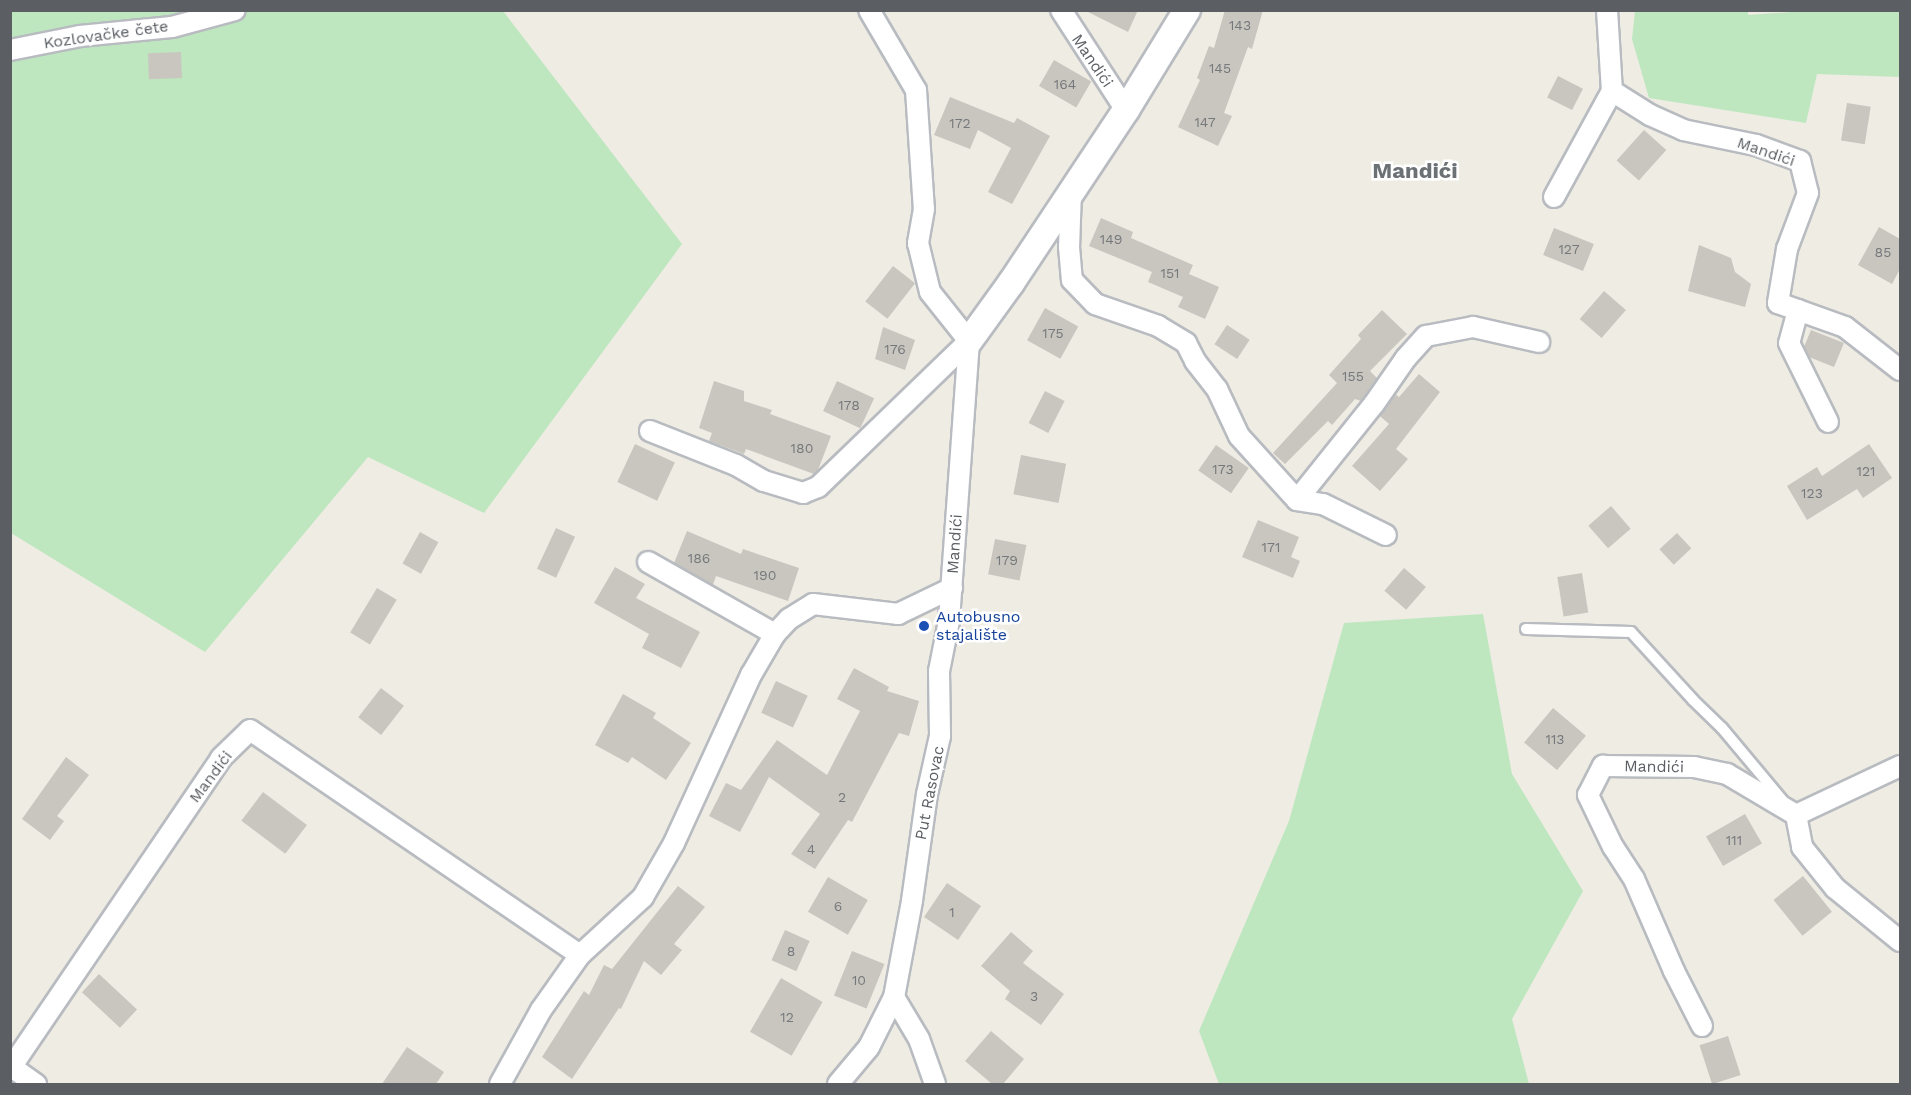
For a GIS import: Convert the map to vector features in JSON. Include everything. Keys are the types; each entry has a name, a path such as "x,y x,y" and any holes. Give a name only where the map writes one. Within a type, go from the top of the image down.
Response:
{"street":[{"name":"Kozlovačke čete","path":"10,50 80,36 172,27 235,10"},
{"path":"869,10 916,90 924,209 918,243 930,292 969,341"},
{"name":"Mandići","path":"1061,10 1126,111"},
{"name":"Mandići","path":"650,431 736,465 764,482 803,493 818,488 969,341 1011,283 1126,111 1187,10"},
{"path":"1554,197 1612,91 1607,10"},
{"name":"Mandići","path":"1612,91 1666,124 1755,145 1800,160 1808,193 1787,249 1778,303 1845,327 1900,370"},
{"path":"1071,191 1072,280 1095,304 1158,326 1186,343 1195,361 1217,389 1239,436 1297,500 1323,504 1386,536"},
{"path":"1798,310 1789,342 1827,422"},
{"path":"1297,500 1374,404 1406,358 1426,336 1473,327 1539,342"},
{"name":"Mandići","path":"500,1084 541,1010 580,955 643,897 674,843 751,675 774,634 789,619 813,604 898,614 952,588 969,341"},
{"path":"648,562 774,634"},
{"name":"Put Rasovac","path":"838,1084 869,1047 894,997 912,900 927,794 940,736 939,671 949,621 952,588"},
{"name":"Mandići","path":"36,1084 11,1066 221,758 250,730 580,955"},
{"name":"Mandići","path":"1702,1026 1674,971 1634,879 1613,847 1588,795 1603,766 1694,767 1727,774 1796,815"},
{"path":"1900,766 1796,815 1802,847 1835,888 1900,941"},
{"path":"894,997 919,1039 935,1084"}],"lane":[{"path":"1526,629 1631,632 1722,728 1796,815"}],"green space":[{"path":"1821,10 1900,11 1900,77 1817,74 1806,123 1649,98 1632,39 1635,11 1748,11 1748,15"},
{"path":"10,11 503,11 682,244 484,513 368,457 205,652 11,533"},
{"path":"1483,614 1512,774 1583,891 1512,1019 1529,1084 1219,1084 1199,1031 1289,821 1344,623"}],"building":[{"path":"1084,10 1138,10 1128,32"},
{"path":"1225,10 1263,10 1252,49 1248,47 1224,113 1232,116 1218,146 1178,127 1200,80 1197,78 1209,46 1214,48"},
{"path":"181,52 182,78 149,79 148,53"},
{"path":"1054,60 1091,82 1076,107 1039,86"},
{"path":"1558,76 1583,89 1572,110 1547,97"},
{"path":"950,97 1014,123 1017,118 1050,136 1012,204 988,192 1011,148 978,130 970,149 934,135"},
{"path":"1847,103 1871,107 1865,144 1841,141"},
{"path":"1644,130 1666,150 1639,181 1617,160"},
{"path":"1101,218 1133,232 1131,238 1193,265 1189,274 1219,287 1205,319 1178,307 1183,297 1148,282 1152,272 1089,246"},
{"path":"1879,227 1900,239 1900,269 1892,284 1858,265"},
{"path":"1554,228 1594,244 1583,271 1543,255"},
{"path":"1699,245 1731,258 1735,272 1751,284 1745,307 1688,291"},
{"path":"893,266 915,283 887,319 865,301"},
{"path":"1604,291 1626,310 1602,338 1580,319"},
{"path":"1045,308 1078,326 1060,359 1027,340"},
{"path":"1382,310 1407,334 1370,371 1377,378 1361,401 1355,399 1332,425 1328,421 1285,464 1273,453 1337,383 1329,375 1361,339 1358,335"},
{"path":"1227,325 1250,340 1237,359 1214,344"},
{"path":"883,327 915,340 905,370 875,359"},
{"path":"1811,330 1844,343 1834,367 1809,357 1804,347"},
{"path":"1419,374 1440,392 1396,449 1408,459 1380,491 1352,466 1389,424 1380,416 1395,394 1399,397"},
{"path":"714,381 744,391 744,401 772,410 770,414 831,436 818,470 814,474 746,449 744,454 709,441 712,433 699,428"},
{"path":"837,381 874,398 860,428 823,411"},
{"path":"1045,391 1065,401 1048,433 1029,423"},
{"path":"635,444 675,463 657,501 617,482"},
{"path":"1869,444 1892,478 1863,498 1857,489 1807,520 1787,486 1817,467 1822,476"},
{"path":"1216,445 1249,468 1231,493 1198,470"},
{"path":"1021,455 1066,464 1059,503 1013,494"},
{"path":"1611,506 1631,529 1608,548 1588,526"},
{"path":"1258,520 1299,537 1291,557 1300,561 1293,578 1242,557"},
{"path":"556,528 575,537 556,578 537,569"},
{"path":"687,531 741,554 743,549 799,568 788,601 716,576 713,585 674,563"},
{"path":"420,532 438,542 421,574 403,563"},
{"path":"1677,533 1691,548 1674,565 1659,549"},
{"path":"995,539 1026,545 1020,580 988,574"},
{"path":"615,567 645,584 636,598 700,632 681,668 642,648 649,634 594,603"},
{"path":"1404,568 1426,587 1406,610 1384,591"},
{"path":"1582,573 1588,613 1564,616 1557,577"},
{"path":"377,588 397,600 370,644 350,633"},
{"path":"854,668 889,687 887,691 919,701 909,736 899,733 852,822 848,820 815,869 791,854 820,814 769,777 740,832 709,816 726,783 741,790 777,740 827,775 860,711 837,699"},
{"path":"776,681 808,696 793,728 761,713"},
{"path":"381,688 404,706 381,735 358,717"},
{"path":"623,694 656,713 653,718 691,743 666,780 632,757 628,763 595,745"},
{"path":"1553,708 1586,736 1557,770 1524,742"},
{"path":"66,757 89,775 57,816 64,821 50,840 22,819"},
{"path":"263,792 307,825 285,854 241,821"},
{"path":"1745,814 1762,843 1723,866 1706,836"},
{"path":"1803,876 1832,912 1802,936 1773,900"},
{"path":"828,877 868,900 848,935 808,912"},
{"path":"947,883 981,906 958,940 924,917"},
{"path":"678,886 705,907 674,944 682,950 661,975 644,961 621,1009 619,1008 572,1079 542,1057 584,991 589,995 604,965 612,969"},
{"path":"785,930 810,941 796,971 772,960"},
{"path":"1011,932 1033,951 1023,963 1064,994 1041,1025 1005,999 1010,991 981,966"},
{"path":"852,951 884,964 866,1009 834,996"},
{"path":"99,974 137,1009 120,1028 82,992"},
{"path":"781,978 823,1002 792,1056 750,1032"},
{"path":"991,1031 1024,1059 1003,1084 992,1084 965,1061"},
{"path":"1728,1036 1741,1075 1712,1084 1699,1045"},
{"path":"407,1047 444,1072 436,1084 382,1084"}],"place":[{"name":"Autobusno stajalište","path":"924,626"}],"district":[{"name":"Mandići","path":"1415,171"}]}
